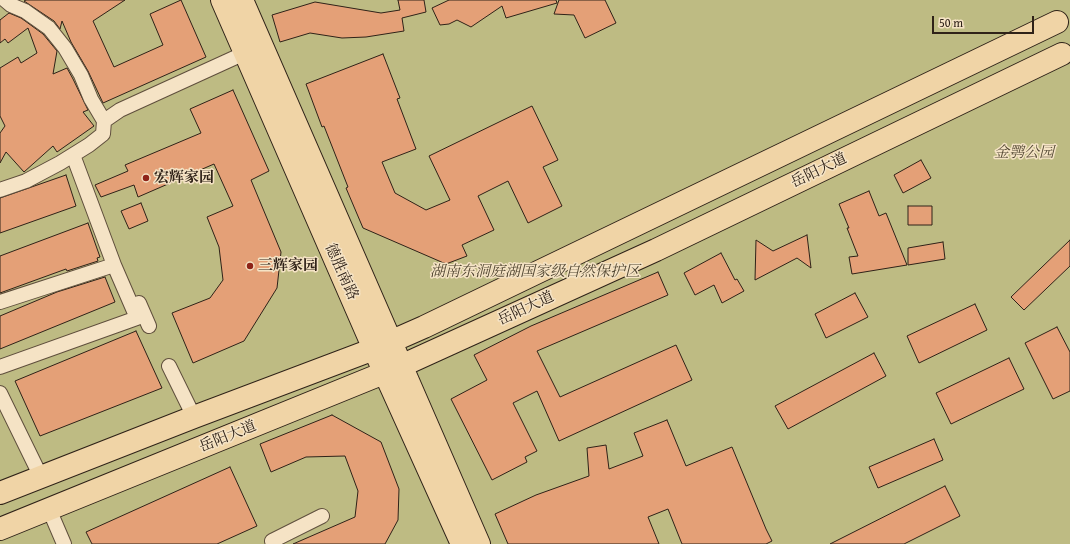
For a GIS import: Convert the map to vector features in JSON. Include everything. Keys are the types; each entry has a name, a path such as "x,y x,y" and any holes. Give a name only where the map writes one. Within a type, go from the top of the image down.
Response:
{"main road":[{"name":"德胜南路","path":"222,0 245,53 393,369 479,544"},
{"name":"德胜南路","path":"242,0 382,345"},
{"name":"岳阳大道","path":"0,493 382,345 424,327 1057,22"},
{"name":"岳阳大道","path":"0,529 393,369 656,250 1062,54"},
{"name":"德胜南路","path":"393,369 462,544"}],"street":[{"path":"0,190 26,181 89,145 103,134 104,120 91,99 81,75 65,48 49,28 25,11 11,6 5,0"},
{"path":"104,120 120,110 245,53"},
{"path":"0,367 136,318 114,265 73,155"},
{"path":"73,155 82,168 149,326"},
{"path":"0,302 114,265"},
{"path":"169,366 194,417"},
{"path":"0,392 41,477"},
{"path":"49,509 64,544"},
{"path":"273,544 272,541 322,516"}],"green space":[{"name":"湖南东洞庭湖国家级自然保护区","path":"0,0 1070,0 1070,544 0,544"}],"building":[{"path":"125,0 93,21 114,67 163,45 150,14 181,0 206,57 103,103 88,71 71,42 62,21 60,29 54,21 24,1"},
{"path":"398,0 424,0 426,12 402,18 404,31 366,37 342,38 310,33 280,42 272,15 315,2 381,13 400,10"},
{"path":"449,0 556,0 557,3 506,18 502,6 471,27 457,20 449,24 440,25 432,8"},
{"path":"559,0 605,0 616,23 585,38 574,15 554,14"},
{"path":"9,13 21,18 43,34 57,51 53,74 67,68 88,110 83,112 94,126 57,152 53,146 24,172 6,152 0,163 0,133 5,126 0,116 0,68 18,57 21,63 37,53 28,28 8,43 5,39 0,43 0,20"},
{"path":"383,54 400,98 397,99 416,149 382,162 395,193 426,210 450,200 429,156 532,106 558,160 543,167 562,206 528,223 508,181 478,196 494,230 462,245 467,256 446,264 363,228 346,188 348,187 324,126 322,127 306,84"},
{"path":"233,90 269,171 251,180 281,252 277,288 244,341 193,363 172,313 210,298 223,280 219,247 207,217 233,206 214,164 138,197 134,185 101,197 95,185 128,171 125,165 201,133 190,109"},
{"path":"921,160 931,178 903,193 894,175"},
{"path":"66,175 76,206 0,233 0,198"},
{"path":"869,191 879,216 886,213 907,265 852,274 849,257 858,256 839,204"},
{"path":"141,203 148,221 129,229 121,211"},
{"path":"908,206 932,206 932,225 908,225"},
{"path":"88,223 100,257 97,258 98,261 67,271 66,269 0,293 0,256"},
{"path":"807,235 811,268 797,258 755,280 756,240 773,251"},
{"path":"1070,240 1070,266 1024,310 1011,297"},
{"path":"943,242 945,259 908,265 908,248"},
{"path":"721,253 735,280 737,279 744,291 722,303 714,285 695,295 684,273"},
{"path":"658,272 668,295 537,351 560,397 676,345 692,380 559,441 537,391 513,403 537,451 525,457 527,462 492,480 451,399 487,380 474,355 531,326"},
{"path":"105,277 115,302 0,349 0,316 57,292"},
{"path":"855,293 868,317 826,338 815,314"},
{"path":"975,304 987,330 919,363 907,336"},
{"path":"1057,327 1070,352 1070,391 1053,399 1025,343"},
{"path":"136,331 162,388 40,436 15,381"},
{"path":"874,353 886,376 788,429 775,406"},
{"path":"1009,358 1024,389 951,424 936,393"},
{"path":"332,415 381,442 399,489 398,520 385,544 293,544 355,517 358,491 345,456 306,457 271,472 260,444"},
{"path":"667,420 686,466 732,447 772,541 766,544 682,544 668,509 648,517 659,544 508,544 495,514 536,495 589,476 587,448 606,445 609,469 643,456 634,433"},
{"path":"934,439 943,460 878,488 869,467"},
{"path":"230,467 257,526 217,544 92,544 86,532"},
{"path":"945,486 960,516 904,544 830,544"}],"place":[{"name":"宏辉家园","path":"146,178"},
{"name":"三辉家园","path":"250,266"}],"park label":[{"name":"金鹗公园","path":"1024,153"}]}
